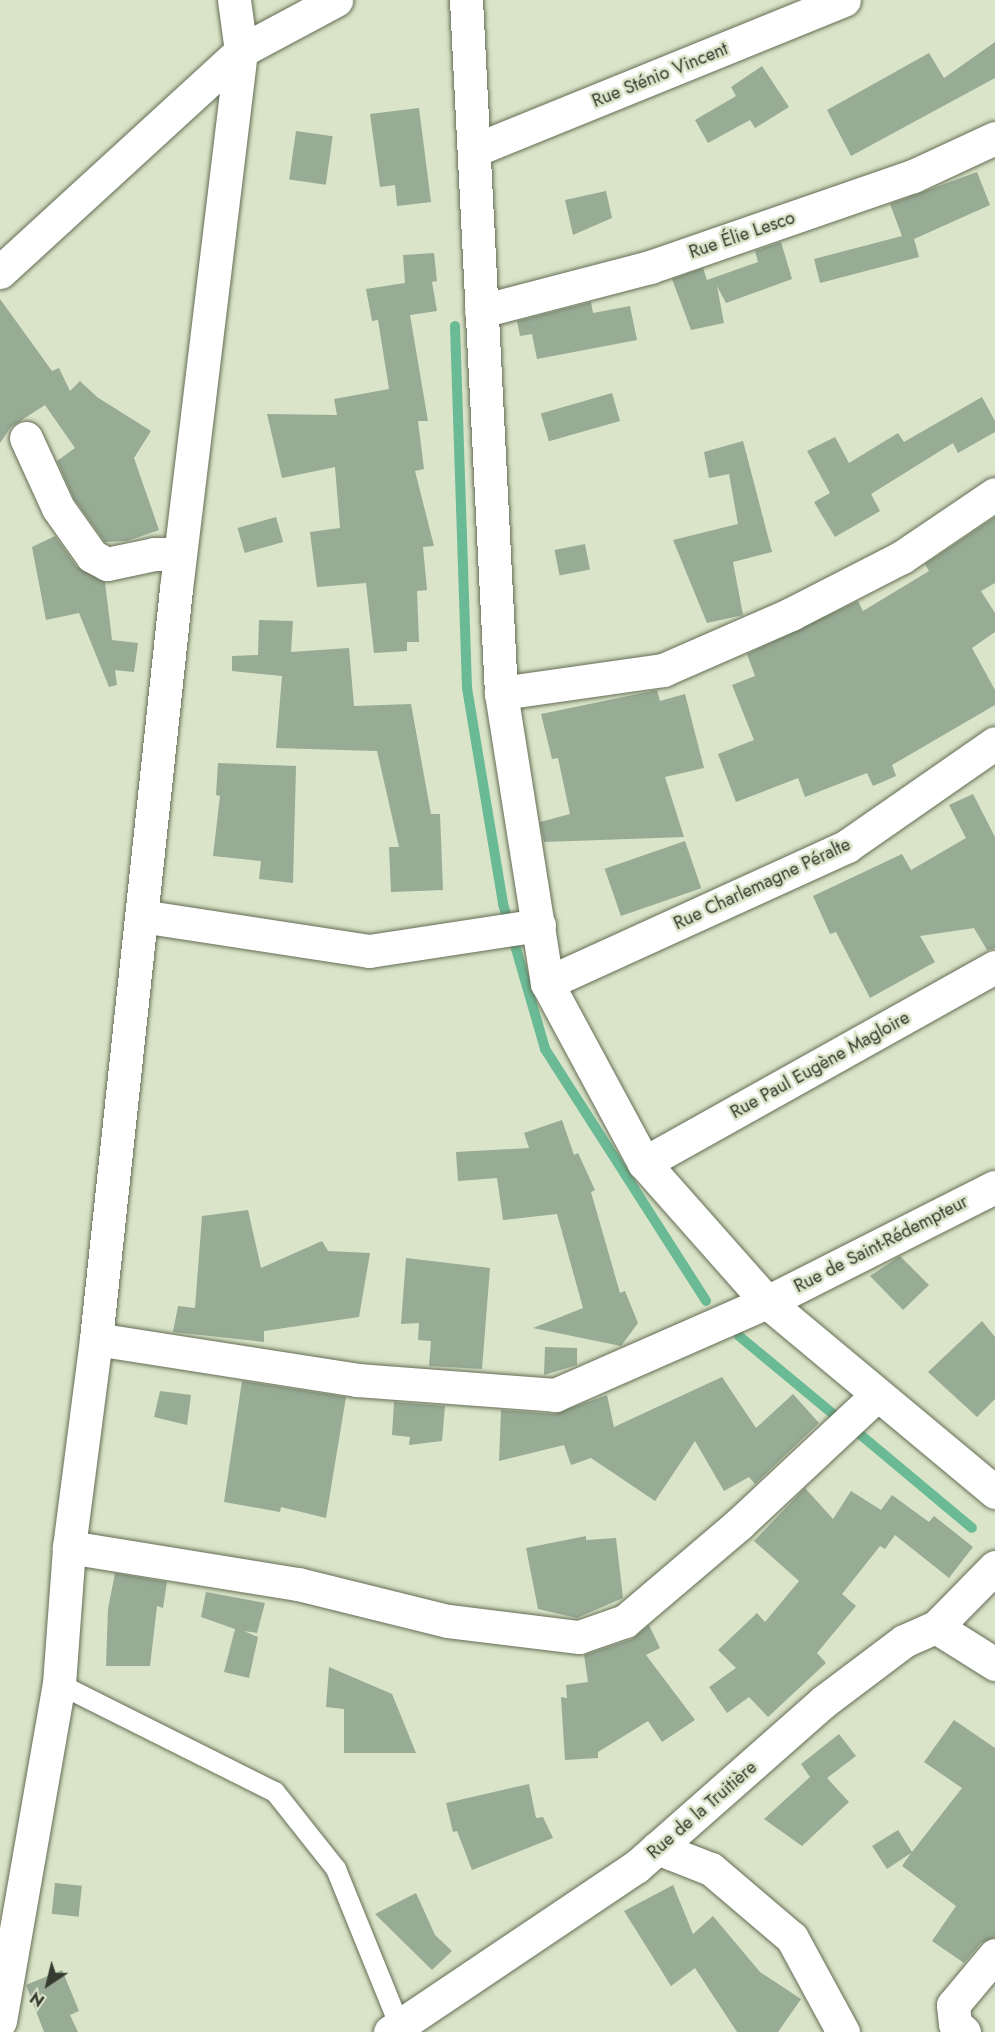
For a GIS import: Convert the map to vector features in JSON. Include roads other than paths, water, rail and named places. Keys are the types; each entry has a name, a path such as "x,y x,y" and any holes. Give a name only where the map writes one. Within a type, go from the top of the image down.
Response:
{"street":[{"path":"0,2021 59,1684 69,1547 96,1339 180,554 241,51 234,0"},
{"path":"0,272 241,51 336,0"},
{"path":"466,0 477,149 481,310 501,693 547,983 644,1163 767,1302 876,1396 995,1492"},
{"name":"Rue Sténio Vincent","path":"477,149 844,0"},
{"name":"Rue Élie Lesco","path":"481,310 650,267 913,176 995,138"},
{"path":"26,438 58,508 92,556 107,564 154,554 180,554"},
{"path":"501,693 663,670 791,614 902,557 995,495"},
{"name":"Rue Charlemagne Péralte","path":"547,983 847,846 995,743"},
{"path":"141,916 369,951 539,925"},
{"name":"Rue Paul Eugène Magloire","path":"644,1163 995,967"},
{"name":"Rue de Saint-Rédempteur","path":"96,1339 357,1380 555,1395 767,1302 995,1187"},
{"path":"69,1547 298,1584 448,1621 579,1636 625,1621 739,1524 876,1396"},
{"name":"Rue de la Truitière","path":"394,2028 636,1867 823,1702 904,1641 936,1627 995,1566"},
{"path":"936,1627 995,1665"},
{"path":"657,1848 711,1869 792,1938 843,2032"},
{"path":"964,2032 955,2024 953,2005 995,1954"}],"lane":[{"path":"59,1684 275,1792 336,1869 394,2028"}],"waterway":[{"path":"455,326 467,688 503,904 545,1049 706,1301"},
{"path":"739,1336 834,1415"},
{"path":"856,1431 972,1528"}]}
